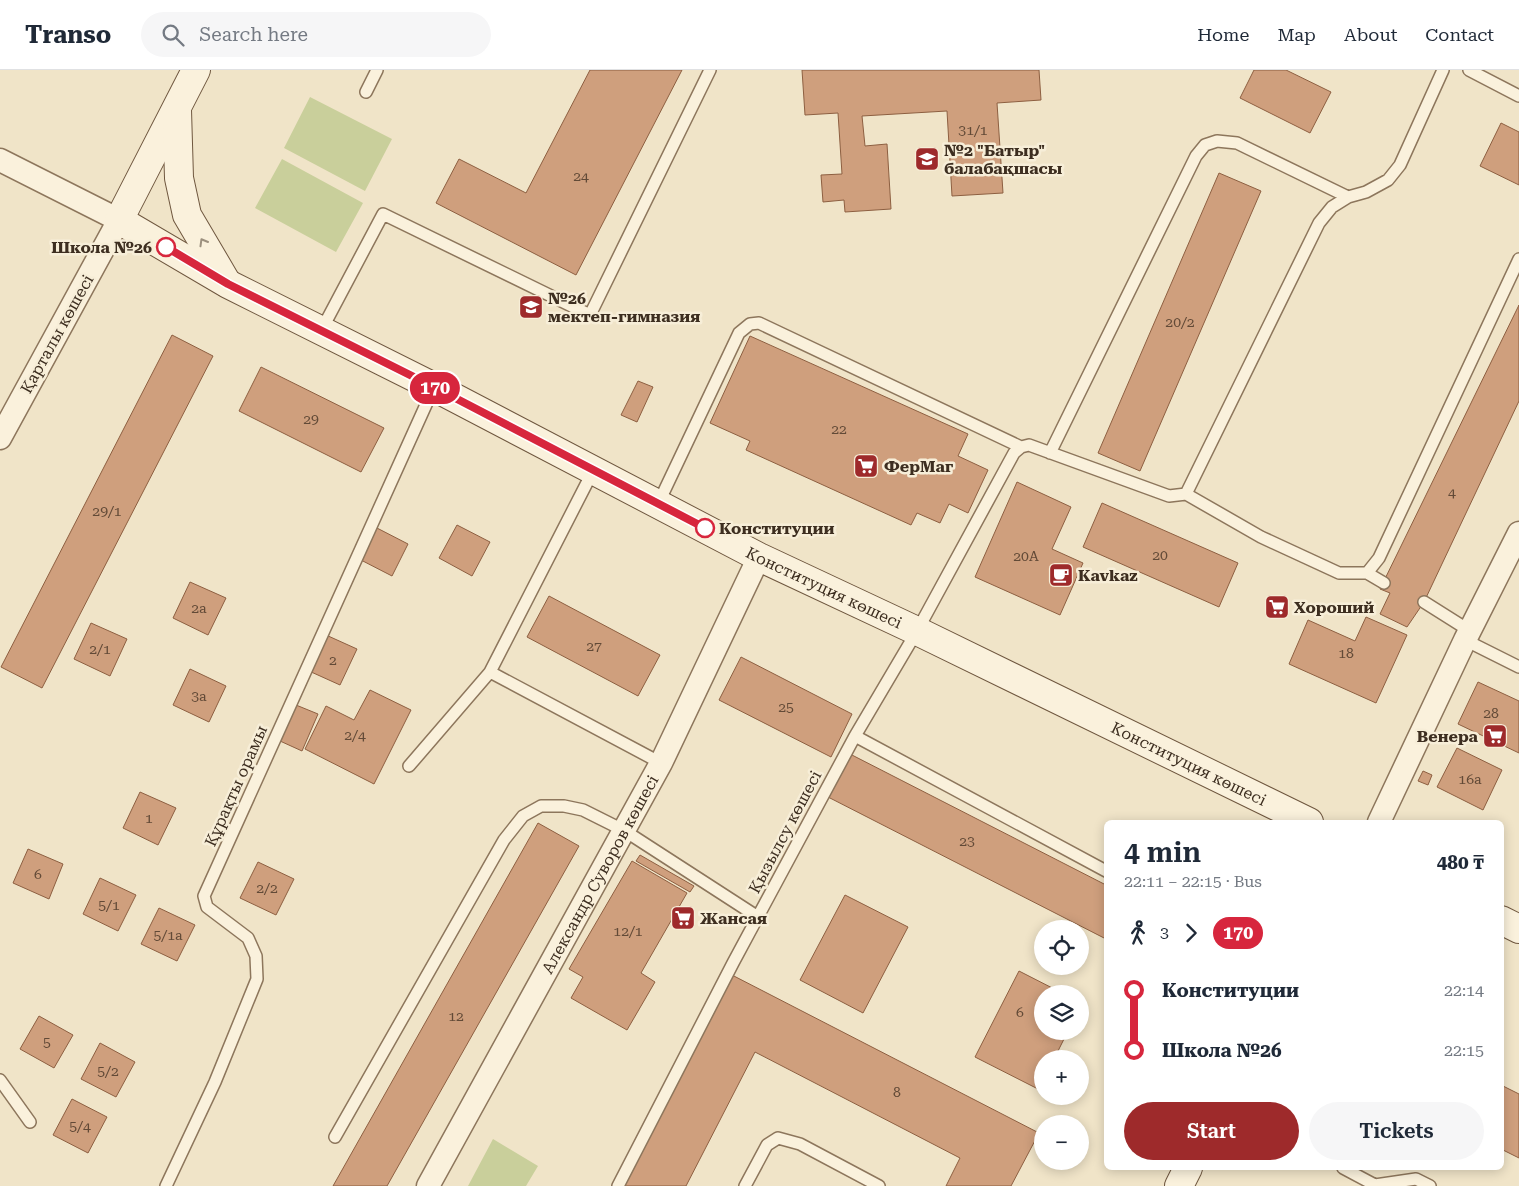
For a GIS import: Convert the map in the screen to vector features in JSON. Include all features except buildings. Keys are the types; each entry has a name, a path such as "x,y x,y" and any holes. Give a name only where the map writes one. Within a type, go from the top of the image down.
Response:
{"main road":[{"name":"Қарталы көшесі","path":"119,220 196,70"},
{"path":"177,104 179,178 187,215 228,284"},
{"name":"Конституция көшесі","path":"119,220 228,284 434,387 760,557 917,631 1305,820"},
{"path":"1504,922 1519,929"},
{"path":"1178,1186 1187,1170"}],"street":[{"name":"Конституция көшесі","path":"0,160 119,220"},
{"name":"Қарталы көшесі","path":"0,438 119,220"},
{"path":"1380,820 1519,533"},
{"name":"Александр Суворов көшесі","path":"428,1186 661,763 760,557"}],"lane":[{"path":"366,92 377,70"},
{"path":"321,330 383,214 590,315 710,70"},
{"path":"1186,494 1319,223 1332,207 1348,197 1366,192 1388,180 1400,165 1443,70"},
{"path":"1469,70 1519,96"},
{"path":"1050,453 1196,156 1205,145 1217,141 1237,143 1348,197"},
{"path":"1367,573 1380,558 1519,259"},
{"path":"658,504 739,333 750,324 759,323 1021,447 1029,445 1169,496 1186,494 1261,537 1339,572 1367,573 1384,583"},
{"name":"Құрақты орамы","path":"166,1186 215,1082 257,980 256,956 248,938 207,907 204,896 434,387"},
{"name":"Қызылсу көшесі","path":"618,1186 758,916 855,736 917,631 1014,453 1021,447"},
{"path":"409,766 490,672 593,470"},
{"path":"1424,602 1468,636 1519,667"},
{"path":"490,672 661,763"},
{"path":"855,736 1104,870"},
{"path":"335,1136 504,840 523,816 541,806 564,806 583,810 625,831 758,916"},
{"path":"0,1080 30,1122"},
{"path":"745,1186 767,1145 778,1138 800,1144 879,1186"},
{"path":"1347,1170 1375,1185 1416,1179 1430,1186"}],"green space":[{"path":"310,97 392,139 365,191 284,148"},
{"path":"282,159 363,203 336,252 255,208"},
{"path":"493,1139 538,1166 526,1186 468,1186"}],"bus line":[{"name":"170","path":"166,247 228,284 434,387 705,528"}],"place":[{"name":"№2 \"Батыр\" балабақшасы","path":"927,159"},
{"name":"Школа №26","path":"166,247"},
{"name":"№26 мектеп-гимназия","path":"531,307"},
{"name":"ФерМаг","path":"866,466"},
{"name":"Конституции","path":"705,528"},
{"name":"Kavkaz","path":"1061,575"},
{"name":"Хороший","path":"1277,607"},
{"name":"Венера","path":"1495,736"},
{"name":"Жансая","path":"683,918"}]}
